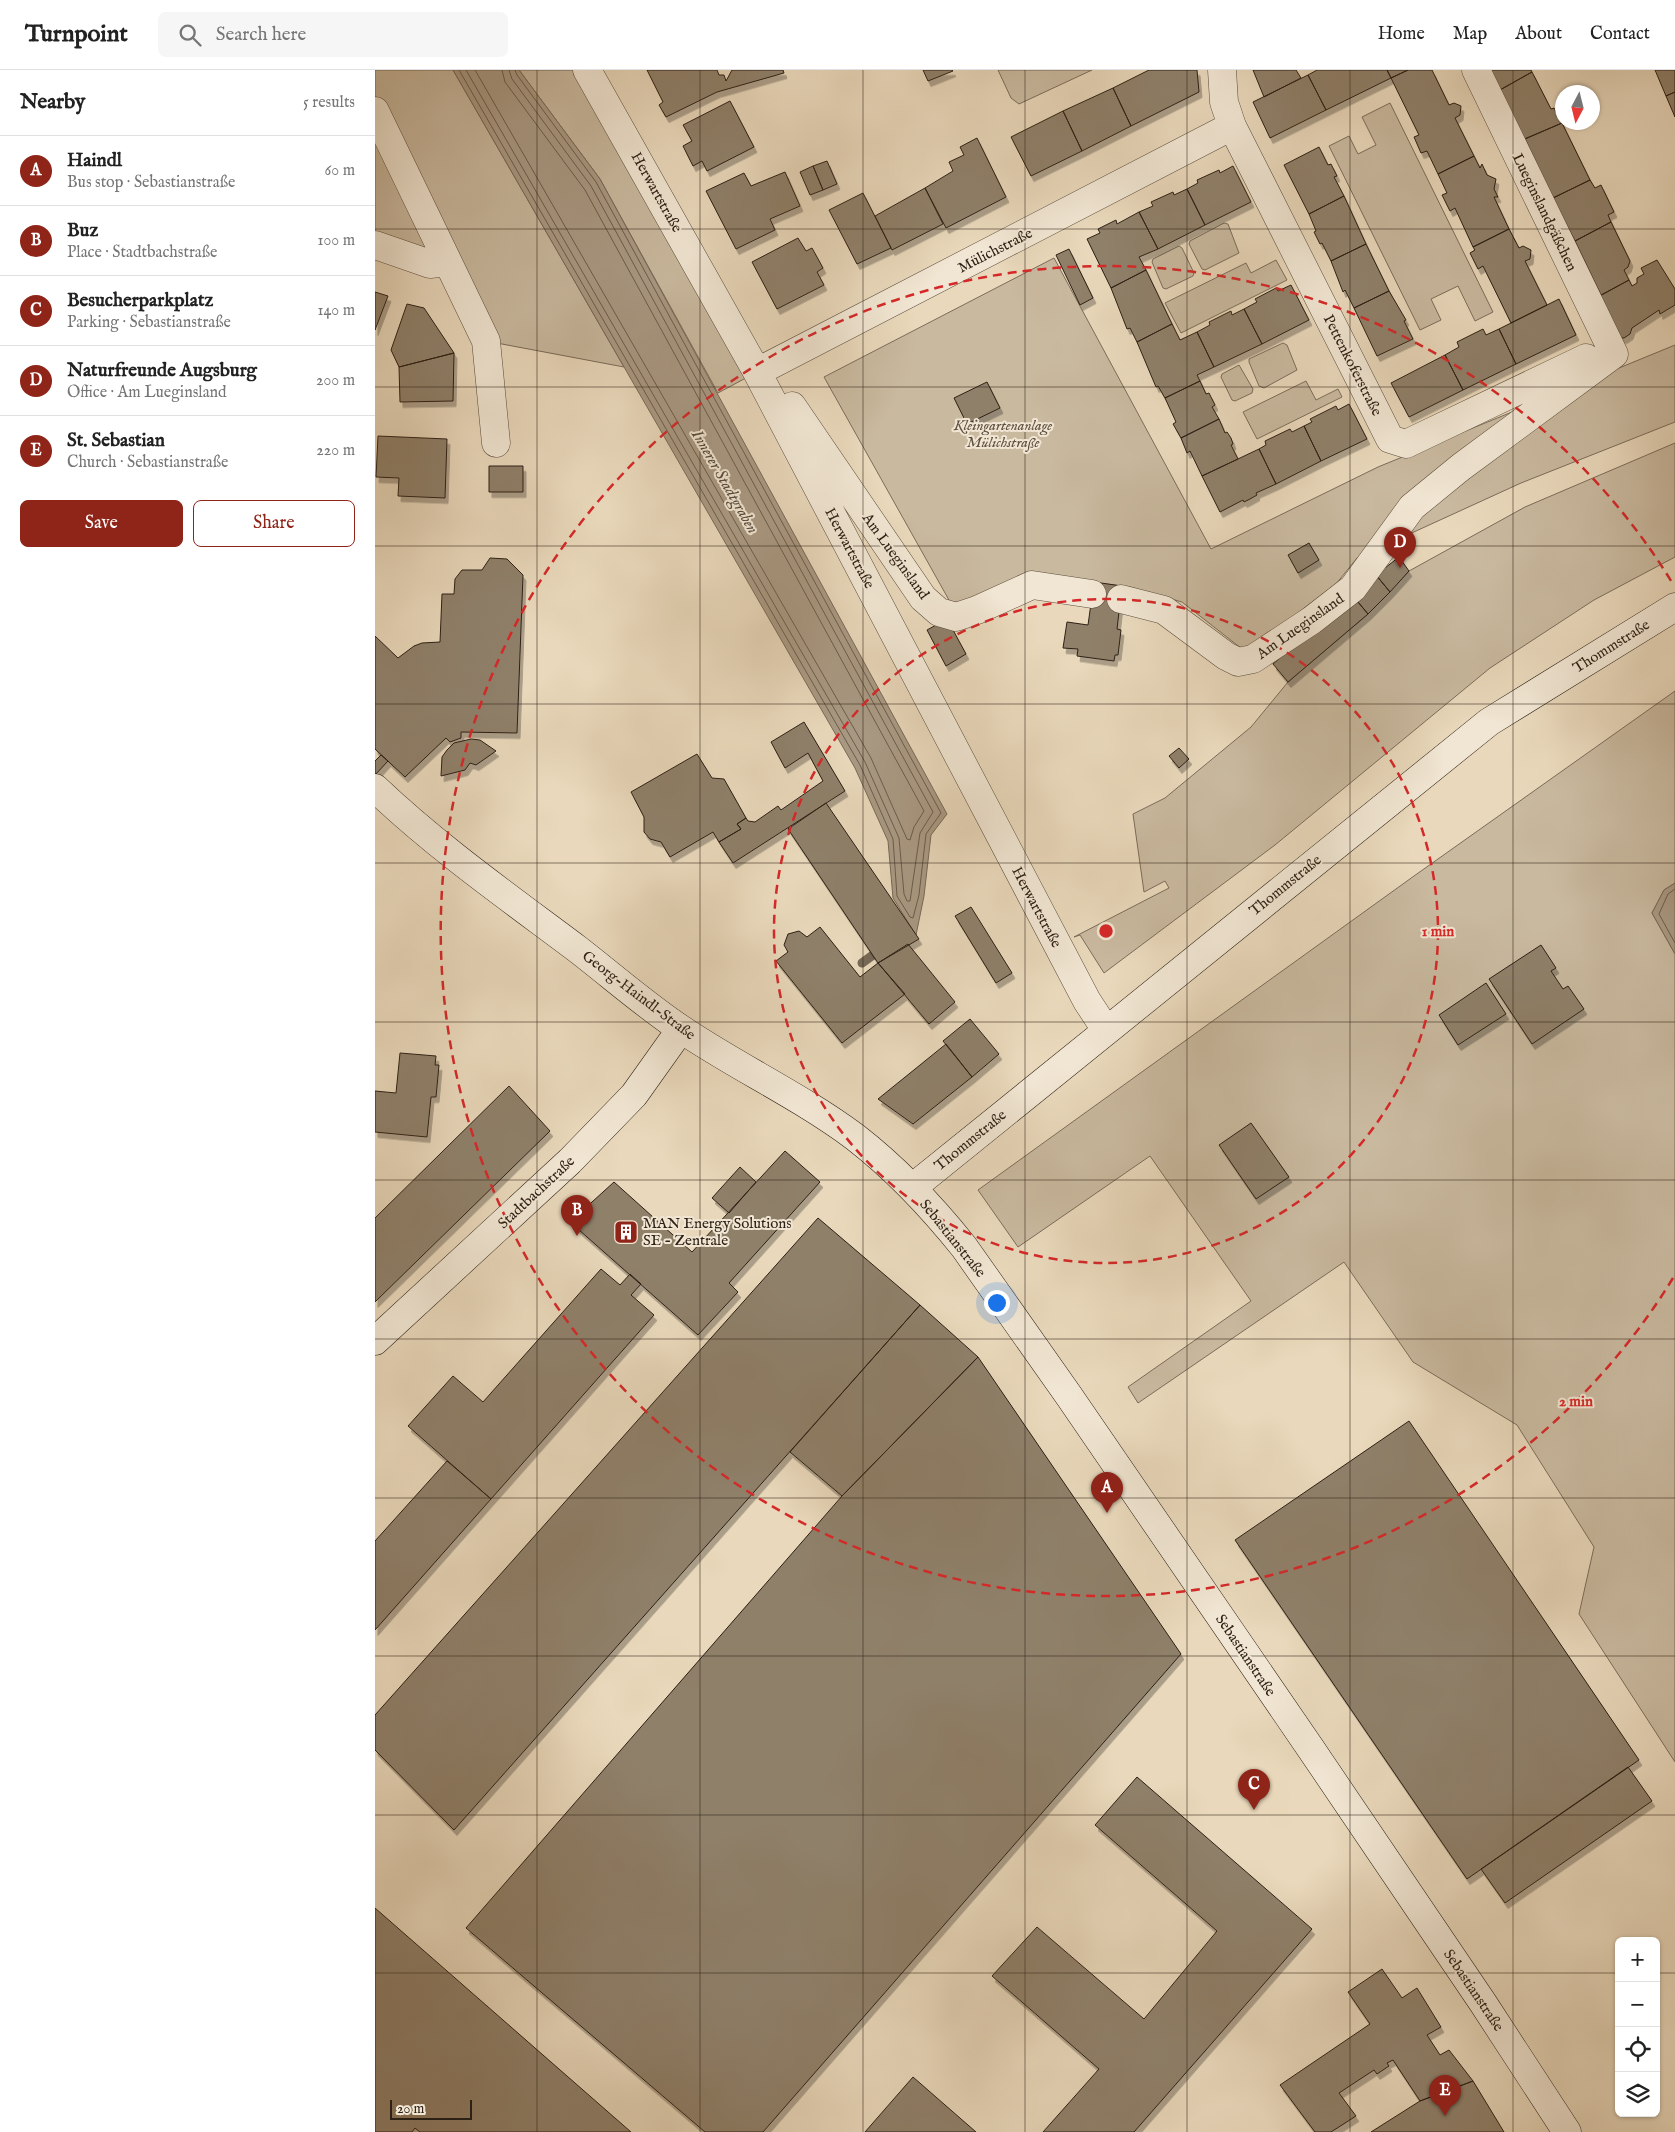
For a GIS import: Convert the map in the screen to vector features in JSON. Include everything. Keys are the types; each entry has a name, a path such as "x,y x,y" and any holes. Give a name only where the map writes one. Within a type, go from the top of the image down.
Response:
{"street":[{"name":"Herwartstraße","path":"587,70 760,374 970,782 1087,1001 1106,1030"},
{"name":"Pettenkoferstraße","path":"1221,70 1224,102 1232,126 1390,439 1406,444 1612,350"},
{"name":"Lueginslandgäßchen","path":"1476,70 1612,350"},
{"path":"375,111 486,341 496,443"},
{"name":"Mülichstraße","path":"760,374 1232,126"},
{"path":"375,244 429,264 447,262"},
{"name":"Am Lueginsland","path":"1121,599 1164,610 1226,656 1238,662 1253,659 1312,620 1353,588 1412,507 1612,350"},
{"name":"Am Lueginsland","path":"760,374 787,399 923,598 939,612 956,617 977,610 1032,585 1092,594"},
{"name":"Thommstraße","path":"912,1188 1489,722 1675,607"},
{"name":"Georg-Haindl-Straße","path":"375,788 405,816 455,857 681,1029 804,1103 855,1138 912,1188"},
{"name":"Stadtbachstraße","path":"375,1341 570,1161 634,1096 681,1029"},
{"name":"Sebastianstraße","path":"912,1188 964,1247 1069,1396 1483,2003 1567,2132"}],"green space":[{"path":"375,70 453,70 624,367 486,341 447,262 375,245"},
{"path":"519,70 587,70 757,372 718,393 600,179"},
{"path":"998,70 1092,70 1019,104 1011,98"},
{"path":"1390,103 1493,312 1475,321 1458,286 1431,299 1441,320 1420,330 1329,146 1349,136 1358,154 1376,145 1362,117"},
{"path":"1224,223 1228,224 1239,253 1205,270 1202,269 1189,244 1190,241"},
{"path":"1179,246 1182,248 1194,273 1193,276 1166,289 1163,288 1152,262 1153,259"},
{"name":"Kleingartenanlage Mülichstraße","path":"1054,258 1211,549 1378,467 1675,345 1675,422 1521,483 1357,558 1336,584 1246,652 1182,602 1130,587 1033,575 954,609 824,377"},
{"path":"1276,260 1287,280 1181,333 1165,303 1246,263 1251,273"},
{"path":"1283,343 1287,345 1297,370 1264,388 1259,386 1249,359"},
{"path":"1239,365 1253,389 1252,393 1235,401 1232,400 1221,377 1222,374"},
{"path":"1306,381 1316,400 1338,389 1342,397 1257,439 1243,412"},
{"path":"1675,443 1675,557 1594,600 1490,668 1275,845 1104,973 1080,935 1074,937 1169,888 1165,881 1144,892 1133,814 1165,798 1251,727 1288,682 1368,614 1409,571 1525,507"},
{"path":"1675,691 1675,883 1664,890 1652,913 1675,954 1675,1762 1579,1614 1594,1547 1517,1425 1413,1362 1344,1262 1138,1403 1128,1387 1251,1301 1150,1156 1018,1247 978,1190 1414,876"}],"water":[{"name":"Innerer Stadtgraben","path":"453,70 519,70 600,179 947,814 931,835 924,896 916,935 893,898 888,841 855,768"},
{"path":"1675,883 1675,954 1652,913 1664,890"}],"building":[{"path":"647,70 717,70 719,75 724,75 726,81 732,70 783,70 784,73 717,92 666,117 659,105 663,102"},
{"path":"923,70 952,70 953,71 928,81"},
{"path":"1149,70 1197,70 1199,92 1131,126 1113,88"},
{"path":"1253,70 1296,70 1301,78 1264,97"},
{"path":"1317,70 1387,70 1391,78 1326,110 1308,75"},
{"path":"1387,70 1408,70 1391,78"},
{"path":"1408,70 1432,70 1449,105 1454,103 1461,106 1460,115 1455,118 1474,156 1438,174 1427,151 1421,153 1414,137 1419,135 1391,78"},
{"path":"1491,70 1531,70 1532,72 1500,90"},
{"path":"1655,70 1675,70 1675,92 1666,96"},
{"path":"1532,72 1551,109 1554,108 1555,110 1555,126 1522,140 1498,91"},
{"path":"1308,75 1326,110 1270,138 1253,102"},
{"path":"1113,88 1131,126 1082,151 1063,111"},
{"path":"1675,92 1675,117 1666,96"},
{"path":"730,101 754,147 707,171 702,161 693,166 683,146 692,141 683,125"},
{"path":"1063,111 1082,151 1031,176 1011,137"},
{"path":"1555,126 1555,130 1565,130 1590,180 1553,198 1525,139"},
{"path":"977,138 1006,197 946,228 925,188 953,171 949,162 964,155 960,147"},
{"path":"1319,147 1328,165 1331,164 1337,176 1334,177 1344,196 1309,214 1284,165"},
{"path":"1474,156 1480,168 1482,164 1487,175 1496,179 1494,189 1498,197 1494,197 1509,229 1473,247 1455,208 1450,211 1442,195 1447,193 1438,174"},
{"path":"827,161 837,184 823,190 813,166"},
{"path":"813,166 823,190 810,195 800,172"},
{"path":"1233,166 1251,202 1205,225 1187,189 1198,183 1197,180 1219,170 1220,173"},
{"path":"785,172 800,206 770,219 775,230 736,249 706,191 744,173 751,186"},
{"path":"1590,180 1595,188 1601,185 1614,212 1608,215 1611,222 1575,241 1553,198"},
{"path":"925,188 943,224 892,250 875,216"},
{"path":"1187,189 1205,225 1158,249 1139,212 1153,206 1151,202 1173,192 1174,195"},
{"path":"863,193 891,248 857,264 829,210"},
{"path":"1344,196 1366,244 1331,261 1314,232 1316,231 1309,214"},
{"path":"1139,212 1158,249 1139,257 1146,270 1111,288 1087,239 1100,233 1098,229 1116,220 1117,224"},
{"path":"1611,222 1630,261 1628,267 1624,270 1629,280 1601,295 1575,241"},
{"path":"1509,229 1519,248 1523,246 1531,250 1530,259 1525,261 1547,305 1511,323 1483,266 1478,269 1470,253 1475,250 1473,247"},
{"path":"798,238 806,251 812,248 823,268 817,272 824,285 777,309 752,262"},
{"path":"1366,244 1389,291 1354,308 1345,290 1343,292 1331,261"},
{"path":"1069,249 1093,298 1080,305 1056,255"},
{"path":"1657,260 1675,289 1675,305 1660,314 1659,310 1632,328 1630,334 1624,338 1616,337 1598,297 1629,280 1632,286 1637,283 1637,278 1644,274 1641,268"},
{"path":"1146,270 1172,324 1137,342 1130,328 1127,329 1111,288"},
{"path":"1291,285 1309,320 1262,344 1244,309 1257,302 1255,299 1276,288 1278,291"},
{"path":"1389,291 1406,320 1404,321 1413,339 1377,356 1354,308"},
{"path":"375,292 388,296 375,330"},
{"path":"1559,299 1576,335 1516,364 1499,329"},
{"path":"407,304 424,308 454,353 399,367 391,350"},
{"path":"1244,309 1262,344 1214,367 1197,332 1210,325 1209,322 1231,311 1232,315"},
{"path":"1172,324 1180,340 1197,332 1214,367 1197,375 1200,381 1165,398 1158,386 1156,387 1137,342"},
{"path":"1483,329 1486,335 1499,329 1516,364 1463,390 1445,355 1459,347 1457,342"},
{"path":"454,353 453,401 400,402 399,367"},
{"path":"1445,355 1463,390 1409,417 1391,383"},
{"path":"1200,381 1206,394 1209,393 1215,405 1212,407 1219,419 1181,438 1173,424 1176,422 1165,398"},
{"path":"987,382 1000,408 967,424 954,398"},
{"path":"1349,404 1367,439 1321,461 1304,426 1312,422 1310,419 1336,406 1338,410"},
{"path":"1219,419 1225,433 1227,432 1231,438 1233,444 1231,445 1238,459 1202,476 1190,451 1187,453 1181,438"},
{"path":"1304,426 1321,461 1276,484 1259,449 1266,445 1265,441 1290,429 1292,432"},
{"path":"378,436 447,439 445,498 398,496 399,478 376,477"},
{"path":"1259,449 1276,484 1256,493 1257,495 1244,502 1243,500 1220,512 1202,476"},
{"path":"489,466 523,466 523,492 489,492"},
{"path":"1309,543 1319,560 1298,573 1288,555"},
{"path":"1399,557 1409,571 1390,592 1376,575"},
{"path":"490,558 507,559 523,575 517,733 461,732 461,738 450,742 446,738 405,777 375,749 375,636 398,658 414,646 422,643 440,642 442,594 454,594 455,579 462,570 482,570"},
{"path":"1376,575 1390,592 1368,614 1353,596"},
{"path":"1094,582 1122,586 1117,629 1121,630 1118,655 1115,655 1114,661 1077,656 1078,649 1063,648 1067,622 1088,625"},
{"path":"1353,596 1368,614 1288,682 1273,664"},
{"path":"947,619 966,654 946,666 927,630"},
{"path":"804,722 845,791 733,863 719,842 741,829 737,824 746,818 748,821 755,822 778,806 781,810 823,781 808,753 785,768 771,742"},
{"path":"471,739 480,740 496,751 476,765 470,763 465,770 441,776 442,757 447,750 454,743"},
{"path":"1179,748 1189,759 1179,768 1169,756"},
{"path":"697,754 712,778 724,779 746,818 737,824 741,829 719,842 713,832 670,857 661,842 650,839 644,832 644,817 631,792"},
{"path":"381,755 388,761 375,775 375,761"},
{"path":"826,803 919,939 878,963 788,829"},
{"path":"971,907 1012,973 996,983 955,916"},
{"path":"820,927 860,977 878,963 905,994 842,1043 776,961 788,952 784,945 788,934 799,931 807,937"},
{"path":"908,944 955,1002 929,1024 878,963"},
{"path":"1541,945 1556,968 1551,971 1563,989 1568,986 1584,1009 1532,1044 1489,979"},
{"path":"1486,983 1506,1014 1458,1045 1439,1015"},
{"path":"970,1019 999,1054 972,1077 943,1041"},
{"path":"946,1044 972,1077 913,1124 878,1099"},
{"path":"400,1053 436,1056 435,1065 439,1065 436,1097 431,1097 427,1137 375,1132 375,1091 396,1093"},
{"path":"509,1086 550,1131 375,1302 375,1218"},
{"path":"1251,1123 1289,1177 1256,1199 1219,1145"},
{"name":"MAN Energy Solutions SE - Zentrale","path":"785,1151 820,1182 729,1283 738,1292 698,1335 570,1222 614,1182 692,1252"},
{"path":"740,1167 756,1182 729,1213 712,1198"},
{"path":"818,1218 920,1305 454,1830 375,1750 375,1715"},
{"path":"601,1269 620,1285 630,1274 641,1284 631,1295 654,1315 491,1499 408,1426 453,1376 483,1402"},
{"path":"920,1305 978,1357 842,1496 790,1452"},
{"path":"978,1357 1181,1654 763,2132 705,2132 466,1928 842,1496"},
{"path":"1409,1421 1639,1760 1467,1879 1235,1540"},
{"path":"447,1461 491,1499 375,1630 375,1541"},
{"path":"1628,1767 1652,1801 1505,1903 1481,1869"},
{"path":"1137,1777 1312,1929 1134,2132 1043,2132 1099,2069 992,1976 1037,1927 1144,2019 1217,1931 1095,1825"},
{"path":"375,1908 631,2132 420,2132 415,2128 412,2132 375,2132"},
{"path":"1382,1969 1402,1998 1417,1988 1441,2027 1427,2035 1440,2055 1449,2050 1473,2081 1420,2101 1393,2060 1387,2063 1389,2066 1377,2074 1374,2070 1339,2093 1356,2116 1331,2132 1315,2132 1280,2085 1370,2024 1348,1992"},
{"path":"913,2077 976,2132 865,2132"},
{"path":"1473,2081 1504,2132 1371,2132 1420,2101"}],"waterway":[{"path":"862,963 873,955"}],"place":[{"name":"Naturfreunde Augsburg","path":"1400,568"},
{"name":"MAN Energy Solutions SE - Zentrale","path":"626,1232"},
{"name":"Buz","path":"577,1236"},
{"name":"Haindl","path":"1107,1513"},
{"name":"Besucherparkplatz","path":"1254,1810"},
{"name":"St. Sebastian","path":"1445,2116"}]}
